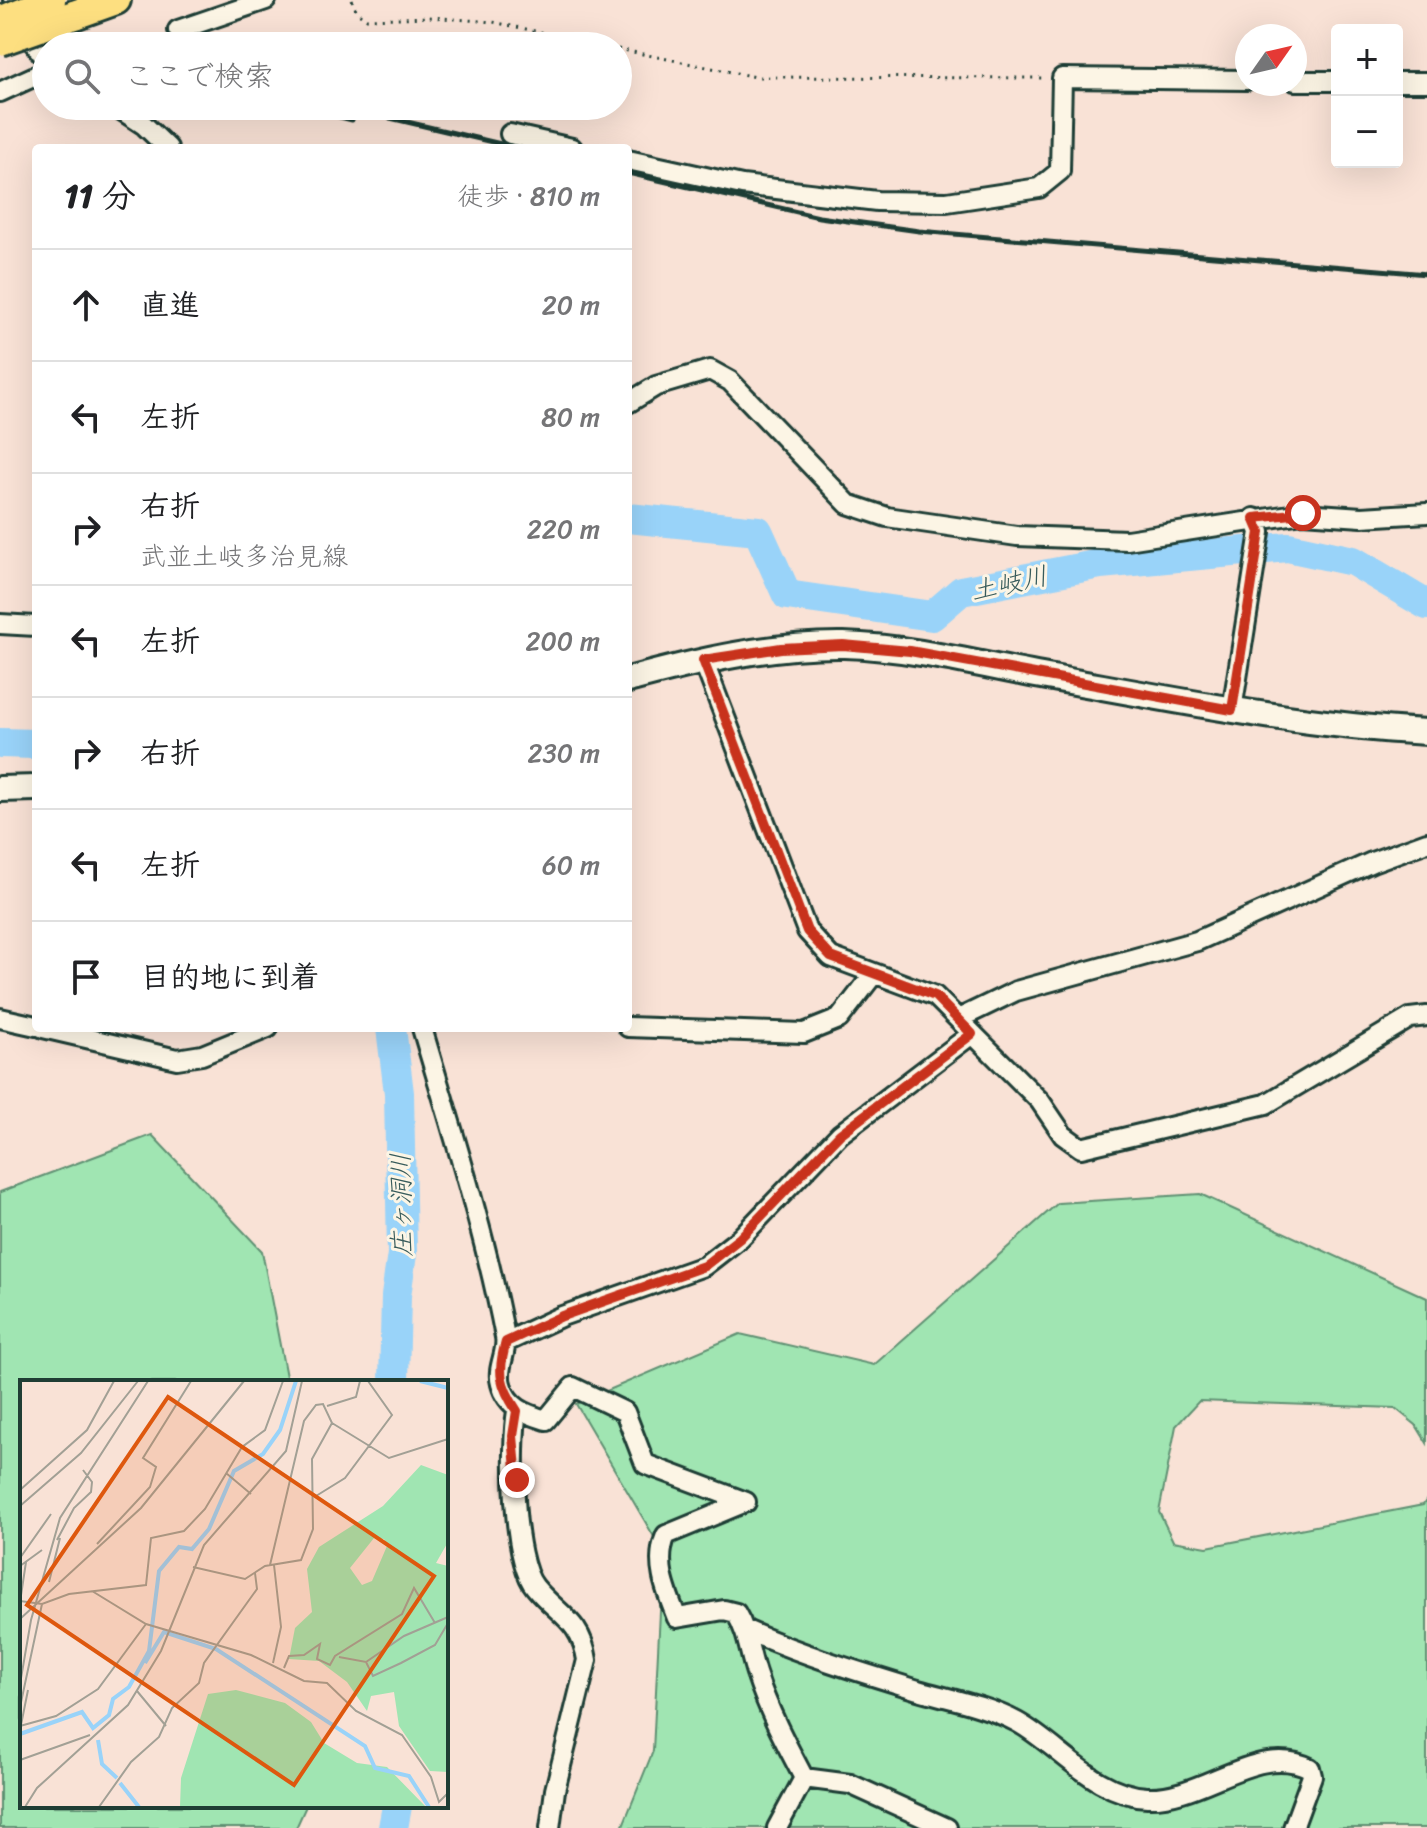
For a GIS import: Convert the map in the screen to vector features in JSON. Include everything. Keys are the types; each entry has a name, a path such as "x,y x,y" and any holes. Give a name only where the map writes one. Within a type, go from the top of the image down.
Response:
{"highway":[{"path":"0,21 63,7 116,0"},
{"path":"0,41 63,7"}],"main road":[{"path":"632,679 703,660 781,648 843,645 910,651 1234,702 1366,729 1427,732"},
{"path":"0,789 32,788"}],"street":[{"path":"13,0 32,40"},
{"path":"178,30 266,0"},
{"path":"0,92 32,77"},
{"path":"632,161 742,185 877,201 947,202 1039,188 1060,171 1062,78 1235,80"},
{"path":"1307,81 1331,81"},
{"path":"1403,82 1427,82"},
{"path":"133,120 163,144"},
{"path":"510,134 554,144"},
{"path":"632,401 656,386 710,370 730,381 848,504 887,517 1017,536 1127,540 1257,525 1303,513 1362,517 1427,513"},
{"path":"1234,702 1257,525"},
{"path":"0,624 32,626"},
{"path":"703,660 807,931 831,957 935,996 1040,1101 1063,1135 1081,1148 1266,1104 1410,1018 1427,1016"},
{"path":"958,1019 1016,991 1197,941 1372,862 1427,842"},
{"path":"632,1027 804,1033 839,1019 873,975"},
{"path":"0,1018 32,1025"},
{"path":"60,1032 177,1059 202,1055 258,1032"},
{"path":"423,1032 475,1210 506,1342 499,1366 501,1387 517,1411 546,1420 573,1387 592,1393 625,1412 645,1464 746,1502 666,1535 660,1551 665,1588 677,1618 724,1610 736,1613 746,1630 755,1670 773,1718 804,1778"},
{"path":"506,1342 562,1316 704,1266 740,1238 840,1134 972,1034"},
{"path":"517,1411 513,1436 517,1546 533,1585 566,1616 584,1639 587,1660 555,1790 550,1828"},
{"path":"746,1630 807,1657 1017,1722 1070,1763 1112,1788 1147,1797 1175,1793 1263,1763 1293,1759 1310,1768 1312,1776 1293,1828"},
{"path":"777,1828 804,1778"},
{"path":"804,1778 850,1784 947,1828"}],"path":[{"path":"352,0 357,12 367,19 430,17 493,22 540,32"},
{"path":"632,52 756,77 1062,78"}],"green space":[{"path":"152,1135 262,1251 287,1380 20,1380 20,1808 305,1808 296,1828 0,1828 0,1192"},
{"path":"1200,1194 1427,1298 1427,1443 1416,1425 1395,1408 1199,1401 1176,1426 1159,1512 1173,1541 1207,1547 1423,1505 1427,1499 1427,1828 622,1828 653,1751 663,1552 576,1404 740,1334 874,1365 1058,1203"}],"waterway":[{"name":"土岐川","path":"632,518 758,531 787,595 932,616 961,591 1100,564 1288,547 1353,561 1427,605"},
{"name":"土岐川","path":"0,743 32,744"},
{"name":"庄ヶ洞川","path":"391,1032 399,1093 402,1254 396,1296 394,1380"},
{"name":"庄ヶ洞川","path":"393,1828 397,1808"}],"railway":[{"path":"0,24 34,32"},
{"path":"399,120 501,144"},
{"path":"632,174 819,217 919,231 1427,274"}],"route":[{"path":"517,1480 513,1436 517,1411 501,1387 499,1366 506,1342 562,1316 704,1266 740,1238 840,1134 972,1034 935,996 831,957 807,931 703,660 781,648 843,645 910,651 1232,710 1260,532 1254,518 1303,513"}]}
